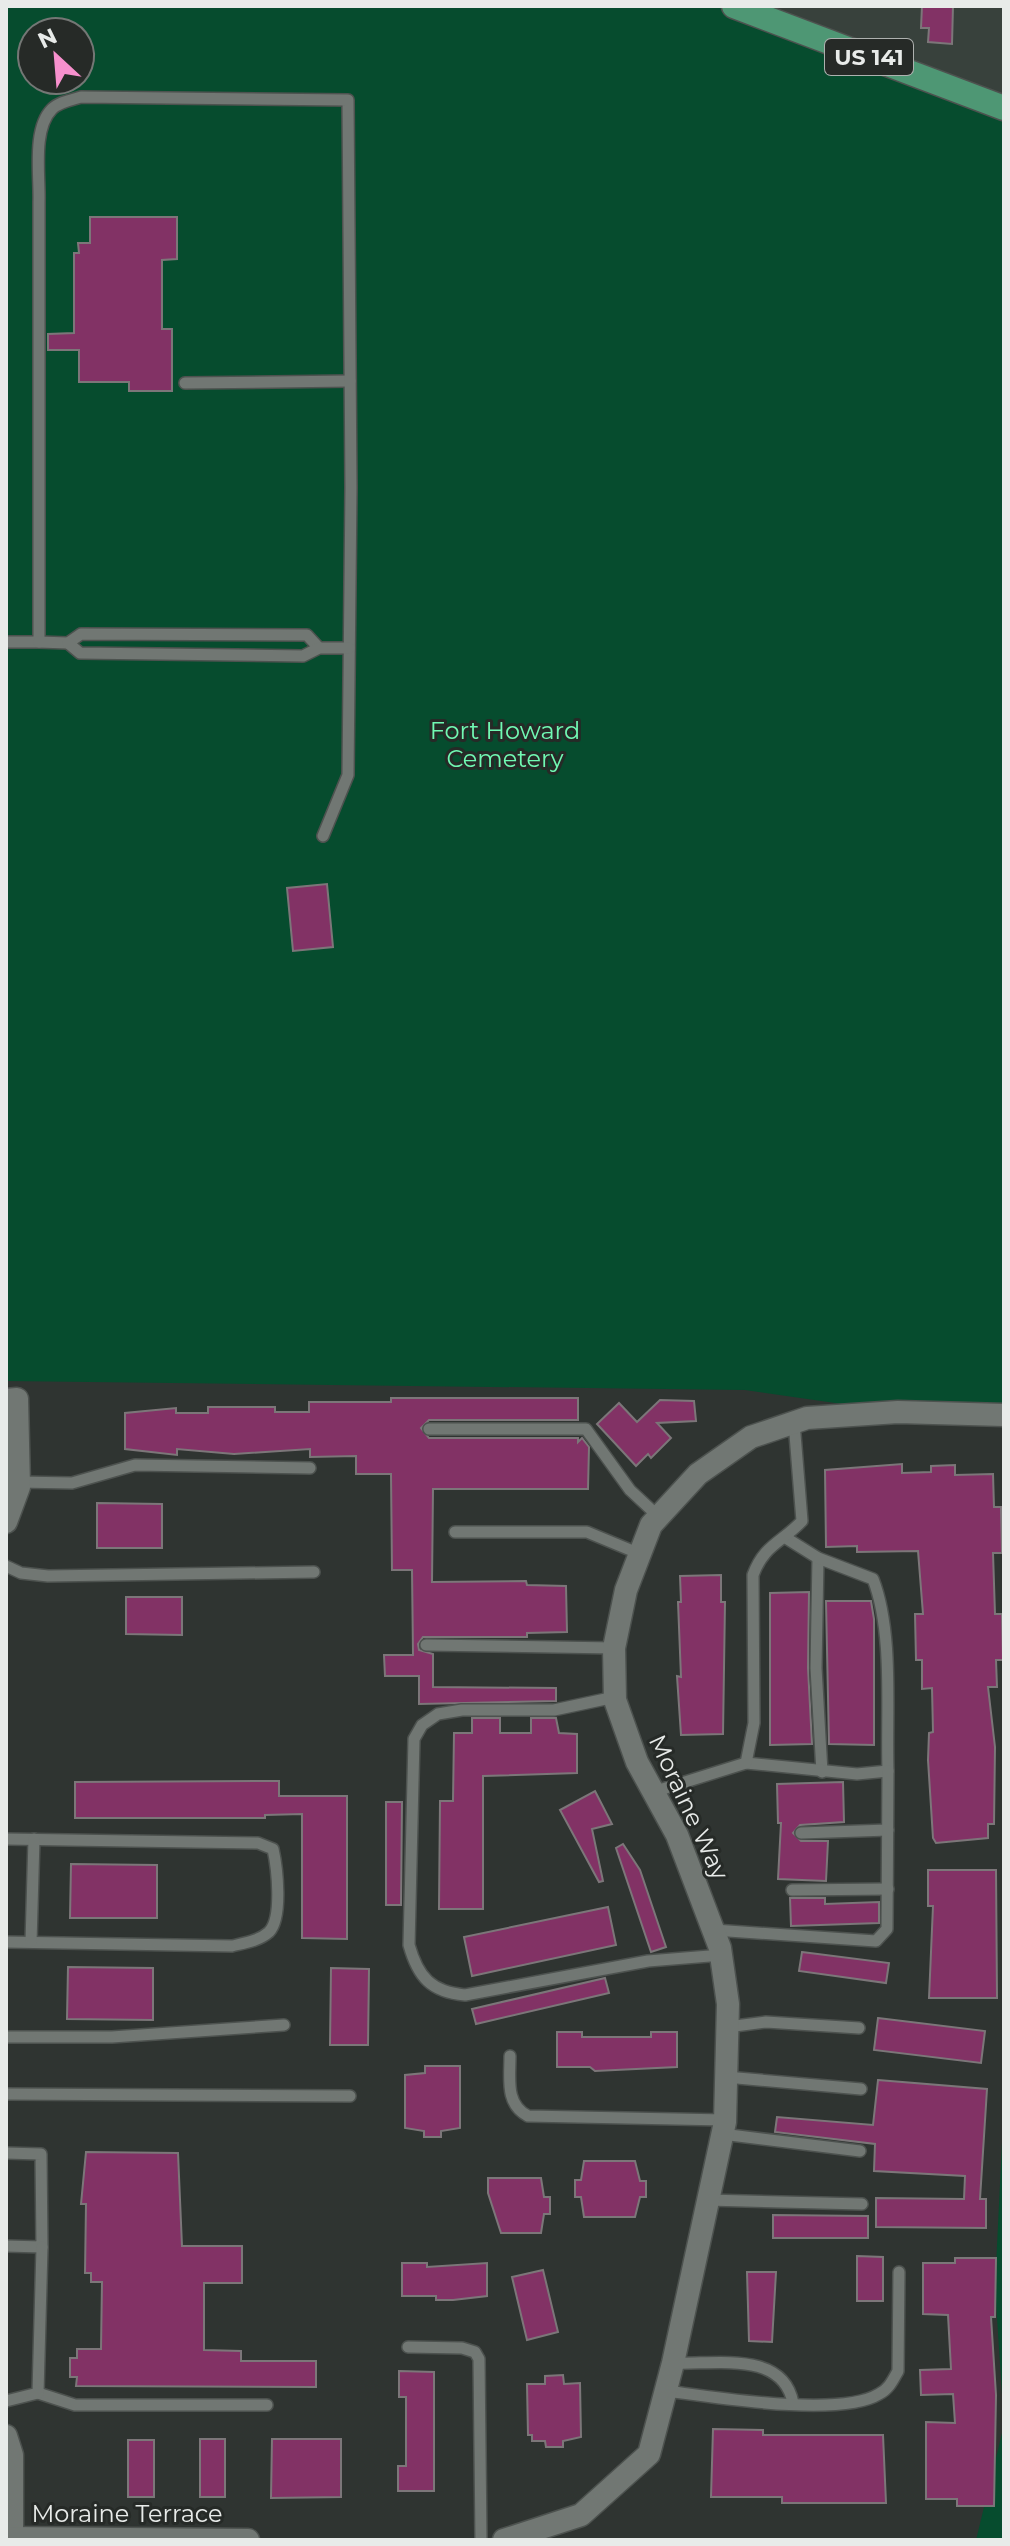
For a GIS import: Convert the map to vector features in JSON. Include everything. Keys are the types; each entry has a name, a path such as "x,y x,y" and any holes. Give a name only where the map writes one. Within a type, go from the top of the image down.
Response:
{"main road":[{"name":"US 141","path":"734,6 1004,108"}],"street":[{"path":"6,1400 17,1399 19,1482 6,1522"},
{"name":"Moraine Way","path":"504,2540 581,2515 649,2454 673,2363 724,2127 727,2027 722,1955 677,1835 637,1762 615,1697 614,1648 626,1590 651,1525 698,1474 751,1437 794,1422 807,1418 898,1412 1004,1415"},
{"path":"6,2436 13,2470 9,2538"},
{"name":"Moraine Terrace","path":"9,2538 248,2540"}],"lane":[{"path":"39,642 41,133 52,109 81,97 348,100 348,775 323,836"},
{"path":"185,383 350,381"},
{"path":"6,642 68,643 81,634 307,635 319,648"},
{"path":"68,643 80,653 303,656 319,648 349,648"},
{"path":"746,1763 754,1723 753,1575 761,1553 786,1538 802,1521 794,1422"},
{"path":"429,1429 586,1429 624,1483 659,1517"},
{"path":"19,1482 72,1483 135,1465 310,1468"},
{"path":"455,1532 587,1532 640,1554"},
{"path":"714,1930 876,1941 887,1929 885,1639 879,1594 873,1579 818,1558 786,1538"},
{"path":"818,1558 816,1668 822,1772"},
{"path":"6,1566 21,1573 48,1576 314,1572"},
{"path":"426,1645 614,1648"},
{"path":"615,1697 554,1710 462,1710 438,1714 422,1725 414,1739 409,1945 416,1969 437,1989 465,1995 648,1961 722,1955"},
{"path":"653,1792 746,1763 822,1772 888,1771"},
{"path":"801,1833 888,1830"},
{"path":"6,1839 258,1843 273,1849 278,1869 276,1919 269,1932 251,1942 232,1946 6,1942"},
{"path":"31,1942 34,1839"},
{"path":"792,1890 888,1889"},
{"path":"727,2027 766,2022 859,2028"},
{"path":"6,2037 112,2037 284,2025"},
{"path":"510,2056 510,2096 516,2110 528,2116 724,2127 860,2151"},
{"path":"726,2077 861,2089"},
{"path":"6,2094 350,2096"},
{"path":"6,2153 41,2154 38,2393"},
{"path":"708,2200 862,2204"},
{"path":"6,2246 42,2247"},
{"path":"666,2391 793,2403 860,2402 879,2394 892,2384 898,2371 899,2272"},
{"path":"408,2347 462,2348 475,2352 479,2359 481,2540"},
{"path":"673,2363 763,2366 785,2379 793,2403"},
{"path":"6,2401 38,2393 75,2405 267,2405"}],"shaded area":[{"path":"734,6 1004,6 1004,108"}],"green space":[{"name":"Fort Howard Cemetery","path":"6,6 734,6 1004,108 1004,1415 898,1412 745,1390 6,1381"},
{"path":"1004,2101 1004,2425 995,2287"},
{"path":"1004,2425 1004,2540 976,2540"}],"building":[{"path":"922,6 953,6 952,44 928,42 929,28 921,28"},
{"path":"90,217 177,217 177,259 162,260 162,329 172,329 172,391 129,391 129,382 79,382 79,350 48,350 48,334 74,333 74,253 79,253 78,243 90,243"},
{"path":"327,884 333,947 293,951 287,888"},
{"path":"391,1398 578,1398 578,1420 429,1420 421,1428 429,1438 578,1438 578,1442 582,1438 589,1447 588,1489 433,1489 432,1582 526,1581 527,1585 566,1586 567,1632 527,1633 527,1637 423,1637 418,1644 419,1650 433,1654 433,1687 556,1688 556,1701 419,1704 419,1676 385,1676 384,1655 413,1655 412,1570 392,1570 391,1474 356,1474 356,1456 310,1457 310,1449 234,1454 177,1449 177,1455 125,1449 125,1413 176,1408 176,1413 208,1413 208,1407 275,1407 275,1412 309,1412 309,1402 391,1402"},
{"path":"660,1400 694,1401 696,1421 657,1423 671,1438 651,1458 648,1454 636,1466 597,1424 619,1403 637,1422"},
{"path":"902,1464 902,1473 931,1472 931,1466 955,1465 955,1475 993,1474 994,1507 1001,1507 1002,1553 993,1553 995,1614 1002,1614 1003,1660 996,1660 997,1687 988,1687 995,1747 994,1824 988,1824 988,1838 936,1843 933,1838 928,1760 929,1733 933,1732 932,1688 922,1689 922,1660 916,1660 915,1614 923,1614 918,1551 857,1552 857,1546 826,1547 825,1470"},
{"path":"97,1503 162,1504 162,1548 97,1548"},
{"path":"721,1575 721,1602 725,1602 723,1734 681,1735 677,1676 681,1677 680,1576"},
{"path":"809,1592 808,1668 812,1744 770,1745 770,1593"},
{"path":"126,1597 182,1597 182,1635 126,1634"},
{"path":"826,1601 871,1601 874,1619 874,1745 829,1744"},
{"path":"472,1718 500,1718 500,1733 531,1733 531,1718 556,1718 559,1733 577,1734 577,1773 483,1776 483,1909 439,1909 440,1801 453,1801 454,1733 472,1733"},
{"path":"279,1781 279,1796 347,1796 347,1939 302,1938 302,1814 265,1815 265,1818 75,1818 75,1782"},
{"path":"843,1782 844,1822 800,1825 793,1833 801,1841 828,1841 826,1881 778,1879 781,1823 778,1823 777,1784"},
{"path":"595,1791 612,1824 592,1829 603,1881 599,1882 560,1810"},
{"path":"386,1802 402,1802 401,1905 386,1905"},
{"path":"623,1844 640,1870 666,1947 651,1952 616,1848"},
{"path":"71,1864 157,1865 157,1918 70,1918"},
{"path":"928,1870 996,1870 997,1998 929,1998 933,1906 928,1906"},
{"path":"790,1898 825,1898 825,1904 879,1902 879,1923 791,1926"},
{"path":"608,1907 616,1945 472,1976 464,1937"},
{"path":"802,1952 889,1963 886,1983 799,1971"},
{"path":"68,1967 153,1968 153,2020 67,2019"},
{"path":"331,1968 369,1969 368,2045 330,2045"},
{"path":"605,1978 609,1993 476,2024 472,2009"},
{"path":"878,2018 985,2031 981,2063 874,2050"},
{"path":"557,2032 582,2032 582,2037 651,2037 651,2032 677,2032 677,2067 595,2071 590,2067 557,2067"},
{"path":"425,2066 460,2066 460,2128 441,2131 441,2137 424,2137 424,2131 405,2128 405,2075 425,2073"},
{"path":"878,2080 987,2089 980,2199 986,2199 986,2228 876,2227 876,2198 964,2199 965,2176 874,2171 875,2144 775,2132 777,2117 873,2125"},
{"path":"86,2152 178,2153 182,2246 242,2246 242,2283 204,2283 204,2350 241,2351 241,2361 316,2361 316,2387 76,2386 77,2377 70,2377 70,2358 77,2358 77,2349 101,2349 102,2282 91,2282 91,2273 85,2273 86,2204 81,2204"},
{"path":"584,2161 635,2161 640,2181 646,2181 646,2197 640,2197 635,2217 584,2217 581,2197 575,2197 575,2180 581,2180"},
{"path":"488,2178 541,2178 544,2197 550,2197 550,2214 544,2214 541,2233 501,2233 488,2193"},
{"path":"773,2215 868,2216 868,2238 773,2238"},
{"path":"857,2256 883,2257 883,2301 857,2301"},
{"path":"955,2258 996,2258 995,2317 991,2317 996,2395 994,2506 957,2506 957,2499 926,2499 926,2422 955,2423 953,2394 921,2395 920,2370 951,2369 948,2315 923,2314 923,2263 955,2263"},
{"path":"402,2263 427,2263 427,2267 487,2263 487,2296 436,2300 436,2296 402,2296"},
{"path":"543,2270 558,2332 527,2340 512,2277"},
{"path":"747,2272 776,2272 772,2342 749,2341"},
{"path":"399,2371 434,2372 434,2491 398,2491 398,2466 406,2466 406,2397 399,2397"},
{"path":"563,2375 564,2384 580,2383 581,2437 563,2441 563,2447 546,2447 545,2441 532,2441 532,2435 528,2435 527,2384 545,2384 545,2376"},
{"path":"713,2429 763,2430 763,2435 883,2435 886,2503 782,2503 782,2497 711,2497"},
{"path":"200,2439 225,2439 225,2497 200,2497"},
{"path":"272,2439 341,2439 341,2497 271,2498"},
{"path":"128,2440 154,2440 154,2497 128,2497"}]}
